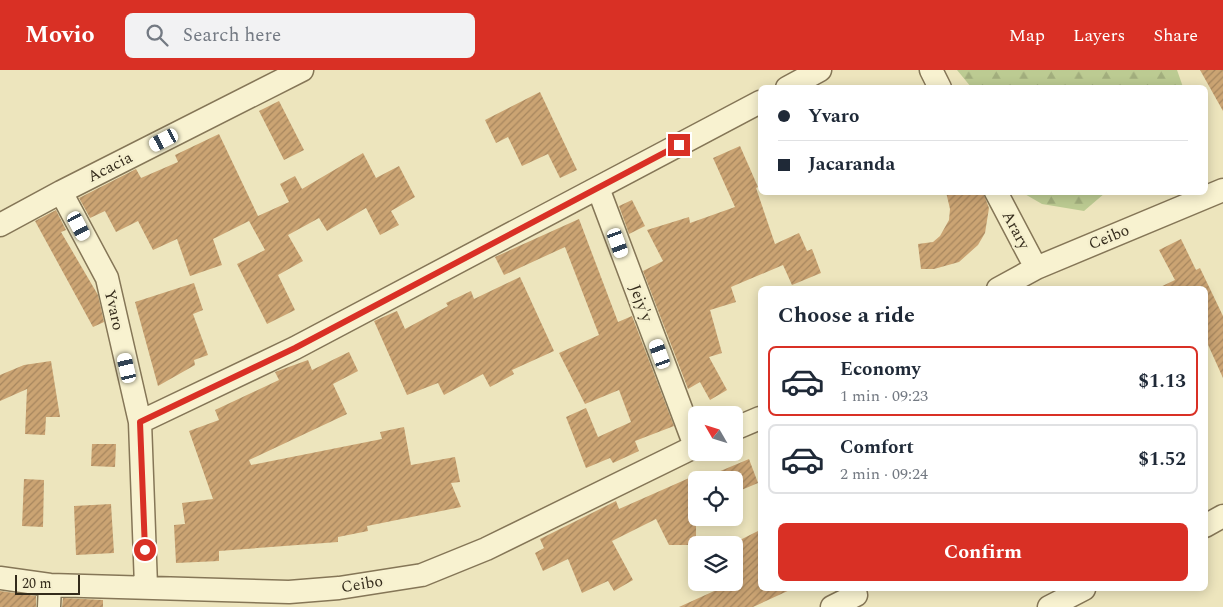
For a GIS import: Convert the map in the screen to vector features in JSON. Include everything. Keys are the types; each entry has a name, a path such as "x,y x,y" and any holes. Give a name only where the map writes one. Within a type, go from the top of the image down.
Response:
{"street":[{"name":"Acacia","path":"0,226 61,192 302,70"},
{"path":"792,85 820,70"},
{"path":"931,70 938,85"},
{"path":"140,422 295,348 758,103"},
{"name":"Jejy'y","path":"598,188 688,425"},
{"name":"Ceibo","path":"1003,286 1036,268 1223,190"},
{"name":"Yvaro","path":"61,192 106,278 140,422 146,586"},
{"name":"Arary","path":"998,195 1036,268"},
{"path":"743,425 758,419"},
{"name":"Ceibo","path":"0,578 50,585 146,586 263,599 289,592 340,597 422,574 486,549 688,450"},
{"path":"1208,524 1223,516"},
{"path":"49,607 50,585"},
{"path":"1049,607 1080,591"},
{"path":"832,607 857,597"}],"green space":[{"path":"957,70 1177,70 1182,85 969,85"},
{"path":"1026,195 1103,195 1084,211 1042,204"}],"building":[{"path":"1200,70 1223,70 1223,111"},
{"path":"540,92 577,170 560,178 548,154 522,166 508,137 496,143 485,120"},
{"path":"279,101 304,150 284,160 259,111"},
{"path":"219,134 258,216 289,202 280,184 295,176 302,189 363,153 376,178 399,166 415,197 391,211 399,225 380,235 366,208 327,231 319,218 288,235 303,261 278,275 295,310 267,324 237,264 265,250 249,221 213,239 222,265 190,276 177,239 153,250 138,221 116,232 105,211 90,218 79,198 136,169 141,178 178,162 175,155"},
{"path":"740,146 758,187 756,188 758,195 775,244 799,233 807,251 812,249 821,273 792,285 783,265 731,287 736,302 710,310 722,353 709,357 727,390 710,400 700,382 688,389 643,271 663,261 647,230 689,217 690,223 735,207 713,158"},
{"path":"947,195 984,195 989,208 985,233 978,245 959,262 934,269 921,269 918,244 933,242 940,236 949,220 950,209"},
{"path":"632,200 645,226 629,234 619,206"},
{"path":"56,210 66,230 61,232 98,295 104,322 93,327 35,221"},
{"path":"579,219 618,322 632,316 674,426 635,441 639,451 613,463 610,458 586,468 566,417 586,408 598,437 631,422 619,390 585,404 559,353 599,335 565,247 504,275 495,257"},
{"path":"1181,239 1196,270 1200,268 1223,316 1223,378 1208,345 1208,286 1162,286 1175,280 1159,250"},
{"path":"520,277 554,351 512,370 514,374 490,387 483,374 444,395 438,383 407,395 374,321 397,311 405,329 448,306 446,303 471,291 474,299"},
{"path":"194,283 203,310 193,314 208,355 194,360 195,365 158,386 135,302"},
{"path":"349,352 358,371 333,384 347,414 249,460 251,465 382,439 380,432 404,427 411,465 455,457 460,482 451,483 461,507 367,526 368,531 338,537 338,542 219,551 219,561 176,563 174,525 185,524 182,503 213,499 189,431 219,420 215,410 279,380 275,372 308,360 312,370"},
{"path":"51,361 60,417 46,417 45,435 25,434 27,389 0,401 0,375 24,365"},
{"path":"92,444 116,444 115,467 91,466"},
{"path":"749,459 758,483 743,489 743,471 720,471"},
{"path":"24,479 44,480 43,527 22,526"},
{"path":"688,479 688,526 696,526 696,536 688,536 688,545 669,545 656,519 612,541 633,580 614,591 608,581 582,593 568,559 543,571 535,553 544,548 540,539 616,501 619,509"},
{"path":"111,504 114,553 76,555 74,506"},
{"path":"758,531 758,591 788,591 753,607 679,607 714,591 743,591 743,538"},
{"path":"0,591 36,596 36,607 0,607"},
{"path":"63,598 103,600 103,607 62,607"}],"route":[{"path":"145,550 140,422 295,348 679,145"}]}
